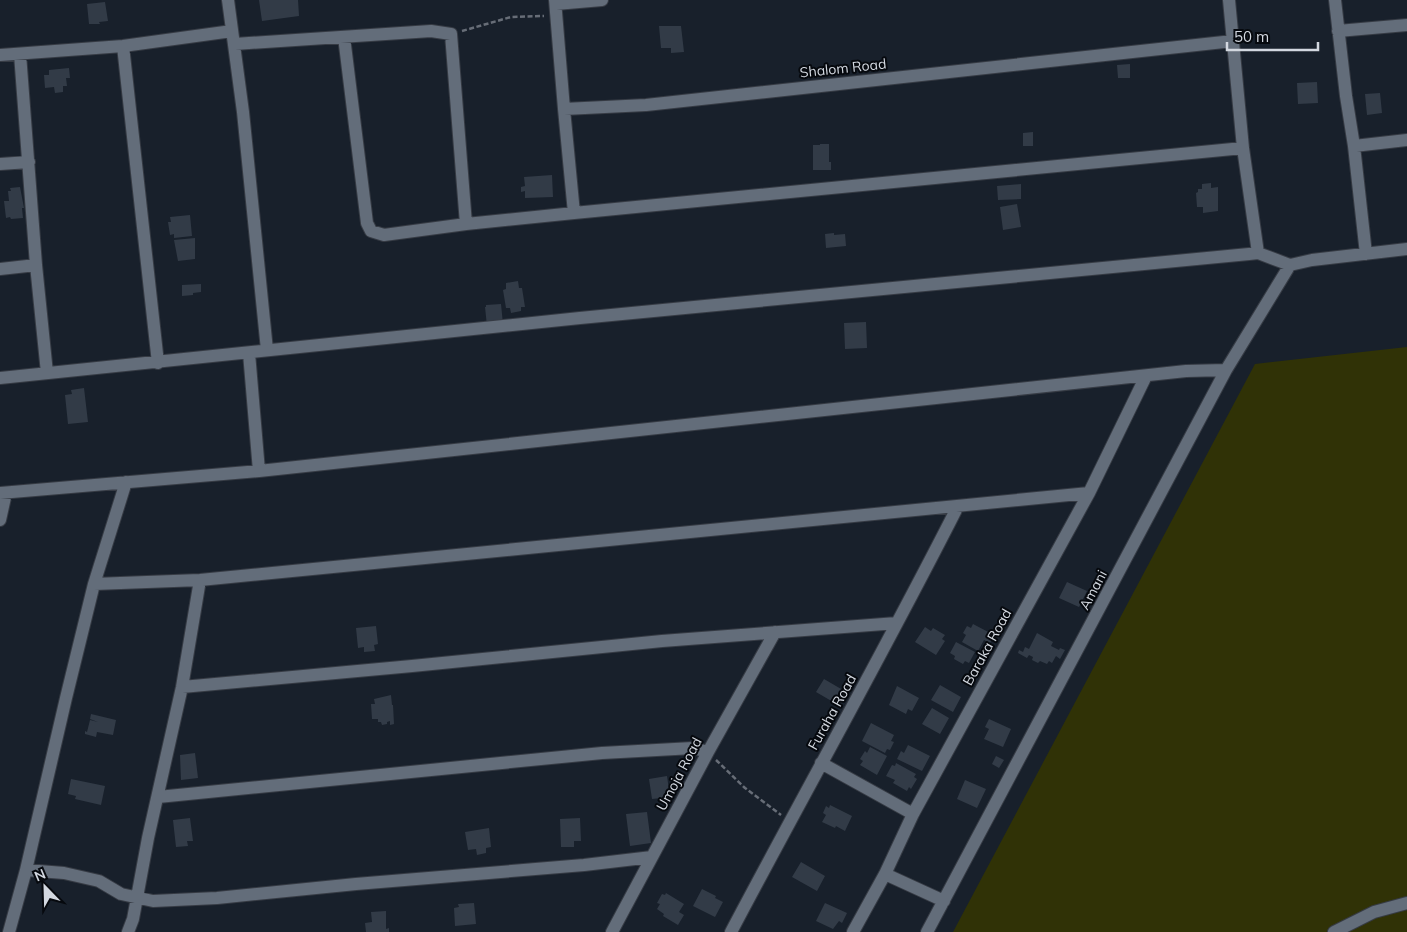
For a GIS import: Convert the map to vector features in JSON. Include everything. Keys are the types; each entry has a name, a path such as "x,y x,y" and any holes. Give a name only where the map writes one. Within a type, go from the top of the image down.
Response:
{"street":[{"path":"228,0 253,203 267,350"},
{"path":"574,213 556,7 602,0"},
{"path":"1229,0 1243,148 1258,253"},
{"path":"1336,0 1338,31 1354,146 1366,254"},
{"path":"1338,31 1407,25"},
{"path":"0,56 233,37 344,36 431,31 451,34 466,224"},
{"path":"344,36 369,228 376,234 384,235 574,213 1243,148"},
{"name":"Shalom Road","path":"564,109 646,105 1233,41"},
{"path":"123,46 158,363"},
{"path":"20,54 36,265 47,373"},
{"path":"1354,146 1407,140"},
{"path":"0,164 29,162"},
{"path":"0,378 619,314 1258,253 1290,265 1312,260 1407,250"},
{"path":"0,269 36,265"},
{"name":"Amani","path":"927,932 1226,370 1290,265"},
{"path":"248,353 259,471"},
{"path":"0,520 3,493 259,471 1186,371 1226,370"},
{"name":"Baraka Road","path":"853,932 885,874 913,814 1089,493 1146,376"},
{"path":"9,932 26,870 94,584 126,482"},
{"path":"94,584 200,580 1089,493"},
{"name":"Furaha Road","path":"731,932 958,506"},
{"path":"128,932 133,919 182,687 200,580"},
{"path":"182,687 652,642 897,623"},
{"name":"Umoja Road","path":"612,932 708,752 775,632"},
{"path":"158,797 602,753 693,748 708,752"},
{"path":"821,763 913,814"},
{"path":"26,870 64,873 99,881 113,890 136,898 153,901 190,900 521,869 584,865 652,857"},
{"path":"885,874 944,901"},
{"path":"1334,932 1374,912 1407,903"}],"path":[{"path":"451,34 511,16 556,7"},
{"path":"708,752 745,788 789,821"}],"shaded area":[{"path":"1407,347 1407,932 953,932 1255,364"}],"building":[{"path":"259,0 298,0 299,16 262,21"},
{"path":"105,2 108,21 99,22 100,24 89,24 87,4"},
{"path":"659,26 681,26 684,52 671,53 671,48 661,48"},
{"path":"1130,64 1130,78 1118,78 1117,65"},
{"path":"69,68 70,78 66,78 67,86 63,86 63,92 55,93 54,87 45,88 44,75 49,75 49,70"},
{"path":"1317,82 1318,103 1298,104 1297,83"},
{"path":"1380,93 1382,113 1367,115 1365,94"},
{"path":"1033,132 1033,146 1023,146 1023,133"},
{"path":"829,144 831,170 813,170 813,145"},
{"path":"552,175 553,197 525,198 525,191 521,192 521,187 525,186 524,177"},
{"path":"1211,183 1211,188 1218,187 1218,211 1203,213 1203,207 1197,207 1196,193 1198,189 1202,189 1202,184"},
{"path":"1021,184 1021,199 998,200 997,186"},
{"path":"20,187 24,208 22,208 23,218 6,218 4,201 9,201 8,191 11,191 10,188"},
{"path":"1017,204 1021,227 1003,230 1000,207"},
{"path":"190,215 192,236 174,238 174,234 170,235 168,222 171,222 170,217"},
{"path":"834,233 834,235 845,234 846,246 826,248 825,234"},
{"path":"195,238 195,259 178,261 174,240"},
{"path":"518,281 519,288 522,288 525,307 521,307 521,311 511,313 510,308 506,308 503,290 506,289 506,283"},
{"path":"201,284 201,292 182,296 182,285"},
{"path":"501,304 503,324 487,326 486,305"},
{"path":"866,322 867,348 845,349 844,323"},
{"path":"84,388 88,422 68,424 65,395 72,394 71,390"},
{"path":"1067,582 1087,591 1079,607 1059,598"},
{"path":"973,624 994,635 990,643 984,640 978,651 962,642 966,635 963,633 967,626 971,628"},
{"path":"376,626 378,644 374,645 375,651 364,652 364,647 358,648 356,628"},
{"path":"925,627 931,631 933,628 945,635 942,639 945,641 936,655 915,642"},
{"path":"1037,633 1053,642 1051,646 1059,650 1060,648 1065,650 1060,659 1056,656 1052,663 1049,661 1047,664 1040,661 1038,663 1032,660 1033,657 1029,655 1027,658 1018,653 1019,650 1023,652 1025,647 1029,649"},
{"path":"956,642 975,652 969,663 965,661 963,664 954,659 955,656 950,653"},
{"path":"824,679 848,693 840,706 816,692"},
{"path":"940,685 961,697 953,712 931,700"},
{"path":"897,686 919,698 912,711 908,709 906,714 889,705"},
{"path":"391,695 394,724 390,725 390,721 382,725 381,722 378,722 378,719 372,719 371,704 375,704 374,699"},
{"path":"932,708 949,718 940,734 922,724"},
{"path":"91,714 116,720 113,735 97,732 96,737 85,734 90,720 98,722 90,719"},
{"path":"989,719 1011,729 1003,747 984,739 989,729 985,727"},
{"path":"871,723 894,735 891,741 894,742 890,750 887,749 885,753 862,741"},
{"path":"908,745 930,756 922,771 897,759 901,751 904,753"},
{"path":"870,747 887,756 877,775 860,765 863,761 860,759 865,751 867,753"},
{"path":"195,753 198,778 181,780 180,755"},
{"path":"996,756 1004,760 999,768 992,764"},
{"path":"896,763 916,774 914,777 917,779 911,789 909,787 907,791 893,783 895,780 886,776 892,765 895,766"},
{"path":"667,776 670,797 652,799 649,779"},
{"path":"71,779 105,786 101,805 75,799 76,796 68,794"},
{"path":"965,780 986,789 977,808 957,799"},
{"path":"830,805 852,816 845,831 822,822 826,815 823,813 826,806 829,808"},
{"path":"647,812 651,843 630,846 626,814"},
{"path":"190,818 193,841 187,841 188,846 176,847 173,820"},
{"path":"580,818 581,841 574,841 574,847 561,847 560,819"},
{"path":"489,828 491,847 486,848 486,853 477,855 476,849 468,850 465,832"},
{"path":"801,862 825,876 817,891 792,877"},
{"path":"702,889 723,902 715,917 693,906"},
{"path":"666,893 684,904 679,912 684,915 678,925 663,916 664,914 657,909 660,904 657,903 662,894 665,895"},
{"path":"474,903 476,924 455,926 454,908 459,907 458,904"},
{"path":"825,903 847,913 842,923 839,921 833,929 816,921"},
{"path":"386,911 386,929 389,928 389,932 366,932 365,923 372,922 371,912"}]}
